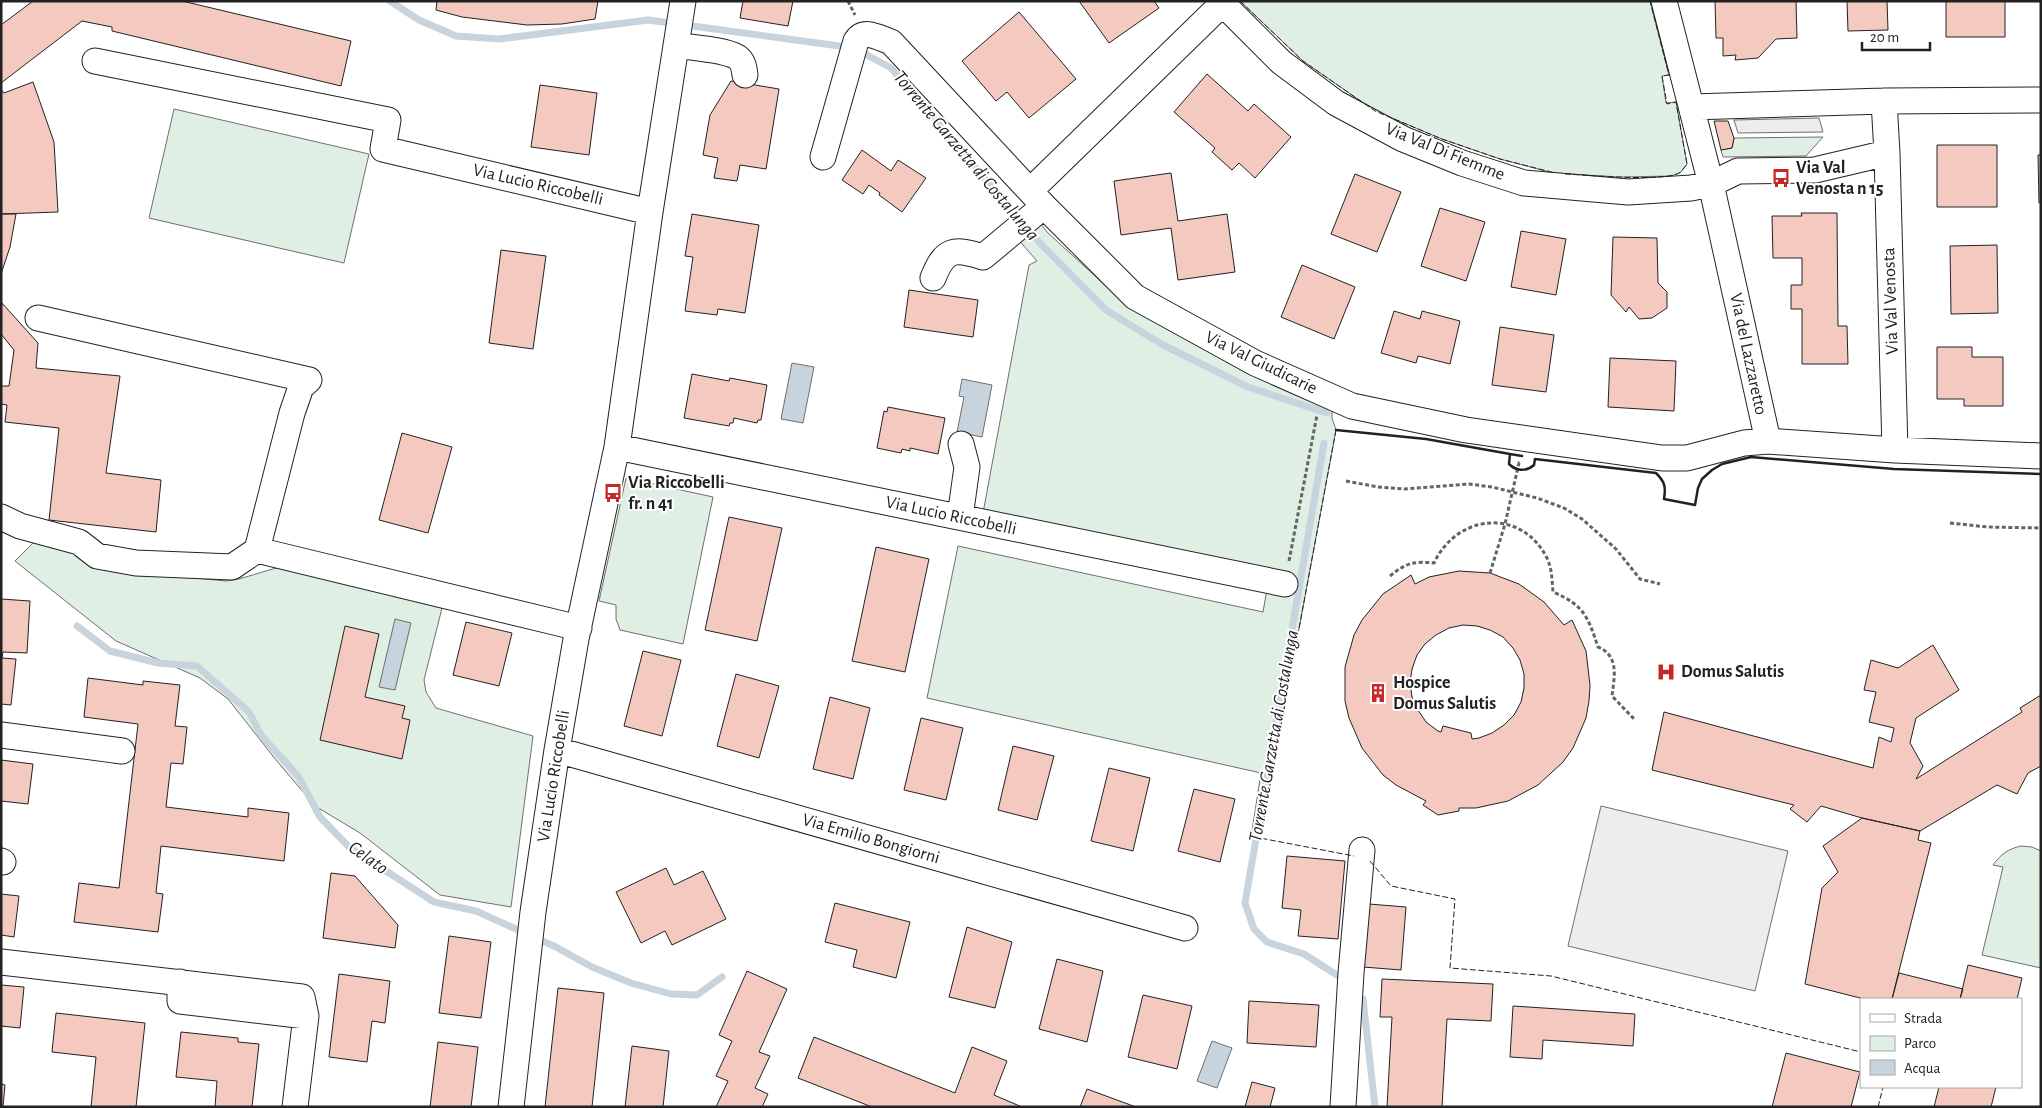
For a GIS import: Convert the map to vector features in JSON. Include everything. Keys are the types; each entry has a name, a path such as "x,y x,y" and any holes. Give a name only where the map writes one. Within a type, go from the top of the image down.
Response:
{"street":[{"name":"Via del Lazzaretto","path":"1664,1 1711,184 1768,441"},
{"name":"Via Val Di Fiemme","path":"933,278 940,261 950,254 961,250 983,257 1013,233 1036,204 1221,2 1281,62 1336,103 1403,139 1462,163 1524,182 1628,192 1691,188 1711,184"},
{"path":"679,24 728,54 738,57 744,64 745,74"},
{"name":"Via Lucio Riccobelli","path":"510,1107 534,912 557,750 579,628 617,447 679,24"},
{"name":"Via Val Giudicarie","path":"823,157 857,44 891,42 1036,204 1135,297 1255,363 1352,406 1466,430 1662,458 1687,458 1744,443 1768,441"},
{"name":"Via Lucio Riccobelli","path":"95,61 388,120 383,149 650,212"},
{"path":"1692,107 2041,100"},
{"name":"Via Val Venosta","path":"1884,102 1888,153 1894,450"},
{"path":"1711,184 1738,171 1815,170 1888,153"},
{"path":"1,517 20,526 79,542 97,556 136,563 232,567 257,550 292,413 301,387 309,380 38,318"},
{"path":"1768,441 1894,450 2041,456"},
{"path":"960,517 967,467 961,444"},
{"name":"Via Lucio Riccobelli","path":"617,447 1285,584"},
{"path":"257,550 579,628"},
{"path":"1,735 122,751"},
{"name":"Via Emilio Bongiorni","path":"557,750 1185,928"},
{"path":"1342,1107 1350,974 1362,850"},
{"path":"1,962 302,996 306,1016 295,1107"}],"path":[{"path":"1285,584 1317,417"},
{"path":"1490,573 1505,524 1518,469"},
{"path":"1346,480 1378,487 1404,489 1469,484 1537,498 1564,508 1582,519 1616,549 1640,579 1660,584"},
{"path":"1950,522 1988,527 2041,528"},
{"path":"1390,576 1404,565 1419,562 1434,563 1447,542 1457,533 1468,527 1482,523 1505,524 1528,534 1540,546 1548,559 1553,592 1570,600 1590,624 1598,647 1606,650 1612,659 1616,671 1612,696 1635,720"}],"green space":[{"path":"1240,1 1650,1 1669,75 1662,76 1666,103 1676,102 1687,164 1680,173 1671,176 1620,177 1553,173 1500,159 1442,139 1375,111 1303,61"},
{"path":"174,109 369,154 344,263 149,218"},
{"path":"1823,137 1806,156 1723,157 1721,150 1732,148 1734,138"},
{"path":"1038,221 1048,233 1129,307 1191,342 1332,407 1332,418 1336,430 1260,838 1251,837 1261,773 927,698 958,546 1263,612 1267,589 983,513 1029,265 1037,261 1017,238"},
{"path":"626,478 713,497 683,644 620,630 616,619 616,605 599,601"},
{"path":"35,541 64,543 102,569 226,581 240,579 281,567 442,608 424,680 426,692 436,708 533,736 511,907 440,895 360,833 315,806 228,699 200,678 116,641 15,561"},
{"path":"2021,846 2032,847 2041,851 2041,968 1982,955 2003,867 1993,865 2005,853"}],"shaded area":[{"path":"1819,118 1823,132 1738,133 1734,120"},
{"path":"1601,806 1788,851 1755,991 1568,946"}],"water":[{"path":"792,363 814,367 803,423 781,419"},
{"path":"962,379 992,385 982,437 957,432 964,397 959,396"},
{"path":"395,619 411,623 395,690 379,687"},
{"path":"1212,1041 1232,1048 1217,1088 1197,1081"}],"building":[{"path":"33,1 182,1 351,41 341,86 112,31 112,27 82,21 1,83 1,25"},
{"path":"437,1 598,1 595,19 562,24 527,25 462,17 436,10"},
{"path":"743,1 793,1 788,26 740,18"},
{"path":"1079,1 1154,1 1159,8 1109,43"},
{"path":"1715,1 1796,1 1797,38 1776,39 1758,58 1735,60 1736,55 1723,56 1723,38 1716,38"},
{"path":"1847,1 1887,1 1888,30 1848,31"},
{"path":"1946,1 2005,1 2005,37 1946,37"},
{"path":"1019,12 1076,79 1029,118 1007,92 996,101 962,61"},
{"path":"1207,74 1248,111 1254,104 1291,137 1255,178 1239,163 1232,170 1212,152 1215,148 1174,112"},
{"path":"731,81 779,89 766,169 740,165 737,181 714,178 718,158 703,155 710,115"},
{"path":"33,82 54,142 58,212 1,214 1,89 4,93"},
{"path":"540,85 597,93 589,155 531,147"},
{"path":"1714,121 1728,121 1734,138 1732,148 1721,150"},
{"path":"1937,145 1997,145 1997,207 1937,207"},
{"path":"862,150 891,171 898,160 926,178 902,212 869,185 863,194 842,180"},
{"path":"2038,155 2041,155 2041,203 2039,203"},
{"path":"1171,173 1178,221 1227,214 1235,272 1178,280 1171,228 1121,235 1114,181"},
{"path":"1355,174 1401,192 1377,252 1331,234"},
{"path":"1440,208 1485,222 1466,281 1421,266"},
{"path":"1801,213 1837,213 1838,326 1847,326 1848,364 1802,364 1802,309 1791,309 1791,285 1802,285 1802,258 1773,258 1772,216 1802,216"},
{"path":"1,214 16,214 10,247 1,274"},
{"path":"692,214 759,225 745,313 718,309 717,315 685,311 693,257 685,256"},
{"path":"1521,231 1566,239 1556,295 1511,287"},
{"path":"1613,237 1657,238 1658,283 1667,292 1667,308 1652,318 1639,319 1629,307 1626,312 1611,295"},
{"path":"1997,245 1998,313 1951,314 1950,246"},
{"path":"501,250 546,256 533,349 489,343"},
{"path":"1302,265 1355,287 1334,339 1281,317"},
{"path":"909,290 978,300 973,337 904,327"},
{"path":"1,302 38,343 36,368 120,376 106,473 161,480 156,532 49,520 59,428 5,422 7,405 1,404 1,386 9,386 14,350 1,334"},
{"path":"1394,311 1420,319 1422,311 1460,321 1450,364 1418,356 1416,363 1381,353"},
{"path":"1500,327 1554,335 1546,392 1492,385"},
{"path":"1937,347 1972,347 1972,357 2003,357 2003,406 1964,406 1964,399 1937,399"},
{"path":"1610,358 1676,361 1674,411 1608,407"},
{"path":"692,374 729,381 730,378 767,385 761,420 758,420 757,423 734,418 733,423 730,423 729,426 684,418"},
{"path":"888,407 945,418 938,454 910,448 910,451 902,449 901,453 877,448 884,411 887,412"},
{"path":"402,433 452,447 428,533 379,520"},
{"path":"729,517 782,528 757,641 705,630"},
{"path":"876,547 929,559 905,672 852,661"},
{"name":"Hospice Domus Salutis","path":"1459,571 1490,573 1519,584 1544,602 1564,625 1572,620 1586,651 1590,685 1586,718 1573,748 1563,762 1538,785 1508,801 1476,808 1459,808 1459,811 1438,815 1423,805 1426,801 1396,785 1383,775 1362,748 1349,718 1345,701 1345,667 1354,635 1362,620 1383,594 1411,575 1415,584 1429,577","holes":["1463,625 1477,626 1503,637 1513,648 1520,660 1524,674 1524,688 1521,702 1514,715 1504,725 1492,733 1472,739 1471,733 1443,726 1441,732 1426,722 1412,697 1410,683 1417,655 1425,644 1449,628"]},
{"path":"1,599 30,601 27,653 3,652 2,658 16,659 11,705 1,704"},
{"path":"466,622 512,633 499,686 453,675"},
{"path":"345,626 379,634 365,697 405,706 402,718 410,720 402,759 320,740"},
{"path":"1933,645 1959,690 1916,718 1910,743 1923,766 1916,779 2022,712 2020,708 2041,695 2041,766 2028,773 2017,794 1997,785 1920,831 1862,818 1821,806 1807,822 1790,809 1794,805 1652,770 1664,712 1873,768 1879,737 1891,742 1894,728 1869,722 1876,692 1864,690 1871,660 1898,668"},
{"path":"643,651 681,660 662,736 624,726"},
{"path":"736,674 779,686 759,758 717,746"},
{"path":"88,678 143,685 143,681 180,685 175,726 187,727 183,764 171,763 166,807 248,817 248,808 289,813 284,861 161,846 156,893 163,894 158,932 74,922 79,883 119,888 138,724 84,717"},
{"path":"830,697 870,708 853,779 813,769"},
{"path":"921,718 963,728 946,800 904,790"},
{"path":"1013,746 1054,756 1037,820 998,810"},
{"path":"1,760 33,764 28,804 1,801"},
{"path":"1109,768 1150,778 1133,851 1091,841"},
{"path":"1194,789 1235,799 1220,862 1178,851"},
{"path":"1862,818 1920,831 1918,840 1931,843 1892,998 1860,998 1805,984 1822,888 1838,872 1823,846"},
{"path":"1287,856 1345,861 1338,939 1298,936 1301,910 1282,908"},
{"path":"666,868 674,885 703,871 726,919 672,945 665,931 641,943 616,892"},
{"path":"331,873 355,876 398,925 395,948 323,938"},
{"path":"1,894 19,896 14,937 1,935"},
{"path":"835,903 910,922 896,978 853,967 857,950 825,942"},
{"path":"1369,904 1406,907 1401,970 1363,967"},
{"path":"967,927 1012,942 995,1008 949,997"},
{"path":"449,936 491,942 481,1018 439,1013"},
{"path":"1057,959 1103,971 1087,1042 1039,1029"},
{"path":"1968,965 2022,978 2017,998 1960,998"},
{"path":"747,971 787,989 759,1052 770,1056 755,1088 768,1094 762,1107 716,1107 728,1081 716,1076 732,1041 719,1035"},
{"path":"1899,973 1963,989 1960,998 1892,998"},
{"path":"339,974 390,981 385,1023 372,1021 367,1062 329,1057"},
{"path":"1382,979 1493,984 1491,1021 1447,1019 1442,1107 1387,1107 1392,1017 1380,1017"},
{"path":"1,985 24,987 20,1028 1,1026"},
{"path":"558,988 604,993 592,1107 545,1107"},
{"path":"1143,995 1192,1006 1177,1069 1128,1057"},
{"path":"1249,1001 1319,1005 1316,1047 1247,1043"},
{"path":"1513,1006 1635,1014 1633,1046 1543,1040 1542,1059 1510,1057"},
{"path":"56,1013 145,1023 136,1107 91,1107 96,1057 52,1052"},
{"path":"181,1032 238,1038 238,1042 259,1044 252,1107 215,1107 217,1081 176,1077"},
{"path":"814,1037 955,1093 972,1047 1007,1061 994,1095 1022,1107 872,1107 798,1078"},
{"path":"438,1042 478,1047 471,1107 430,1107"},
{"path":"632,1046 669,1051 663,1107 625,1107"},
{"path":"1786,1053 1860,1072 1851,1107 1772,1107"},
{"path":"1252,1082 1275,1088 1270,1107 1245,1107"},
{"path":"1,1084 5,1085 3,1107 1,1107"},
{"path":"1939,1088 1996,1088 1991,1107 1934,1107"},
{"path":"1087,1089 1136,1107 1080,1107"}],"waterway":[{"name":"Torrente Garzetta di Costalunga","path":"390,1 419,20 456,36 499,39 648,20 847,47 867,55 891,68 1038,241 1106,310 1163,345 1248,387 1327,413"},
{"name":"Torrente Garzetta di Costalunga","path":"1324,443 1245,903 1254,929 1267,942 1304,954 1340,977"},
{"name":"Celato","path":"77,626 110,651 158,663 197,666 249,712 261,735 298,776 320,817 349,847 434,902 476,911 556,947 592,967 631,983 671,994 697,995 722,977"},
{"name":"Torrente Garzetta di Costalunga","path":"1363,999 1375,1107"}],"fence":[{"path":"1240,1 1303,61 1375,111 1442,139 1500,159 1555,173"},
{"path":"1565,174 1624,177 1670,176 1679,173 1687,164 1676,102 1667,104 1662,76 1669,75 1650,1"},
{"path":"1336,430 1260,838 1354,856"},
{"path":"1370,861 1391,886 1455,899 1450,968 1551,976 1860,1052"},
{"path":"1878,1107 1883,1088"}],"wall":[{"path":"1336,430 1426,439 1510,454 1509,464 1521,470 1528,469 1534,465 1535,459 1656,473 1664,485 1664,499 1695,505 1698,488 1702,479 1712,470 1722,464 1751,457 1894,469 2041,474"},
{"path":"1510,454 1522,456"}],"place":[{"name":"Via Val Venosta n 15","path":"1781,178"},
{"name":"Via Riccobelli fr. n 41","path":"613,493"},
{"name":"Domus Salutis","path":"1666,672"},
{"name":"Hospice Domus Salutis","path":"1378,693"}]}
